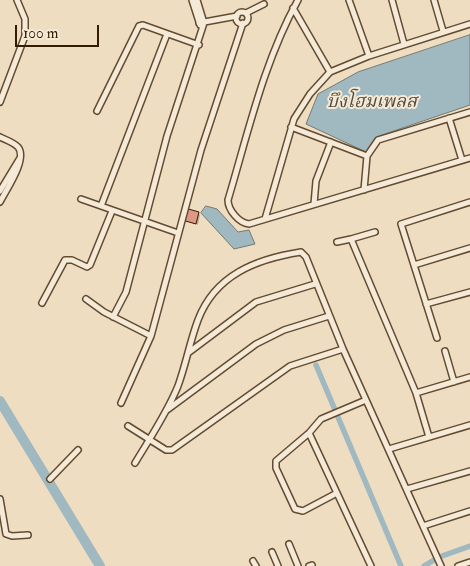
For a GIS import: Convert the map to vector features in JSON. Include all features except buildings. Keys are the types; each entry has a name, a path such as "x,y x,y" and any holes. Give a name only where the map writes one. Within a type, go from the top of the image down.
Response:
{"street":[{"path":"0,102 26,36 25,19 17,0"},
{"path":"192,0 202,23"},
{"path":"113,317 126,292 142,222 167,136 202,30 198,0"},
{"path":"298,0 293,8 261,90 228,200 231,210 242,223 249,224 470,158"},
{"path":"349,0 369,56"},
{"path":"392,0 404,44"},
{"path":"434,0 443,31"},
{"path":"202,23 237,16 242,12 246,13 264,4"},
{"path":"293,8 330,72"},
{"path":"121,403 151,336 201,150 243,24 248,20 246,13"},
{"path":"237,16 238,21 243,24"},
{"path":"97,111 139,26 143,24 198,44"},
{"path":"265,219 292,126 310,94 330,72 369,56 470,24"},
{"path":"101,206 167,34"},
{"path":"364,190 367,156 373,145 383,137 470,112"},
{"path":"450,118 462,160"},
{"path":"292,126 367,156"},
{"path":"0,137 15,144 21,156 20,164 1,193 0,202"},
{"path":"314,204 316,181 331,142"},
{"path":"81,199 142,222 178,233"},
{"path":"437,338 401,224 470,202"},
{"path":"42,303 65,260 72,260 87,267 90,265 112,211"},
{"path":"338,242 375,232"},
{"path":"351,239 416,393 429,437"},
{"path":"414,265 470,248"},
{"path":"135,463 178,386 198,319 221,283 242,269 270,259 300,252 306,257 315,284 343,349 441,566"},
{"path":"188,353 256,302 315,284"},
{"path":"426,304 470,292"},
{"path":"86,299 113,317 151,336"},
{"path":"165,412 256,344 284,330 329,316"},
{"path":"128,426 166,450 172,450 290,366 343,349"},
{"path":"445,350 454,382"},
{"path":"416,393 470,377"},
{"path":"178,386 180,391 188,395"},
{"path":"337,493 303,511 297,510 276,468 276,461 309,433 321,419 366,400"},
{"path":"389,449 470,425"},
{"path":"309,433 371,565 364,566"},
{"path":"50,479 78,450"},
{"path":"407,489 470,471"},
{"path":"0,499 6,534 12,536 28,535"},
{"path":"423,526 470,511"},
{"path":"289,544 298,566"},
{"path":"272,552 278,566"},
{"path":"458,566 470,562"}],"water":[{"name":"บึงโฮมเพลส","path":"470,35 470,105 376,137 366,152 306,124 318,94 358,72"},
{"path":"206,206 217,209 238,232 249,230 255,244 234,249 201,213"}],"waterway":[{"path":"316,365 401,566"},
{"path":"0,401 100,566"},
{"path":"442,556 470,546"},
{"path":"424,566 434,560"}]}
